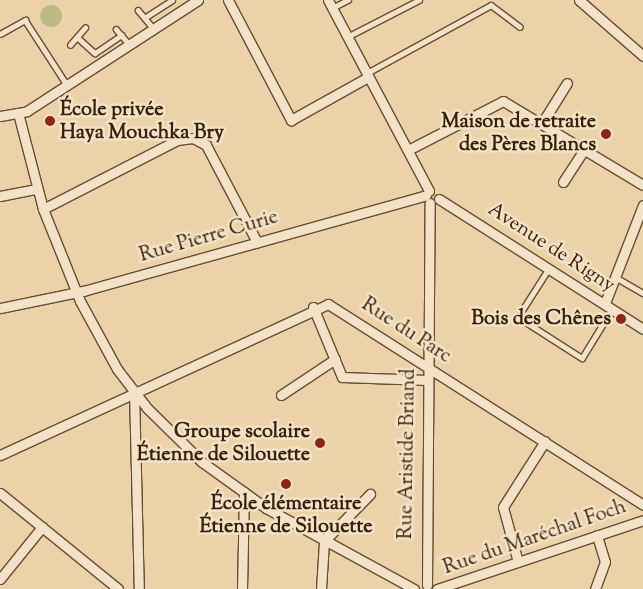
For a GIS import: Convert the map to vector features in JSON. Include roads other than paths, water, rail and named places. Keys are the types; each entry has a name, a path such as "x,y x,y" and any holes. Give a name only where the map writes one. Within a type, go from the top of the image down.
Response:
{"street":[{"path":"0,116 18,113 67,85 198,0"},
{"path":"228,0 291,120 368,75"},
{"path":"579,0 643,56"},
{"path":"330,4 431,197"},
{"path":"542,123 567,83"},
{"path":"408,150 503,101 643,185"},
{"path":"18,113 36,189 76,293 100,340 134,391 187,449 244,492 324,541 414,589"},
{"path":"43,209 177,140 193,138 206,145 257,242"},
{"path":"563,182 584,150"},
{"path":"0,196 36,189"},
{"name":"Rue Pierre Curie","path":"0,308 76,293 257,242 431,197"},
{"name":"Avenue de Rigny","path":"431,197 550,268 643,329"},
{"name":"Rue Aristide Briand","path":"430,588 426,380 431,197"},
{"path":"609,306 643,205"},
{"name":"Rue du Parc","path":"0,455 313,307 333,305 643,505"},
{"path":"313,307 335,359 347,381 426,380"},
{"path":"281,395 335,359"},
{"path":"134,391 139,589"},
{"path":"518,562 503,507 545,441"},
{"path":"242,589 244,492"},
{"path":"0,493 118,589"},
{"path":"321,589 324,541 370,494"},
{"name":"Rue du Maréchal Foch","path":"430,588 518,562 643,520"},
{"path":"0,579 42,527"},
{"path":"595,589 605,562 597,535"}],"lane":[{"path":"146,17 172,0"},
{"path":"330,4 348,0"},
{"path":"348,37 419,0"},
{"path":"368,75 491,6 520,27"},
{"path":"138,10 146,17 154,29"},
{"path":"0,34 25,20 67,85"},
{"path":"70,45 85,28"},
{"path":"116,29 130,44"},
{"path":"77,37 95,54 122,35"},
{"path":"550,268 521,313 524,321 582,358 609,306"},
{"path":"617,278 643,293"}],"place":[{"name":"École privée Haya Mouchka Bry","path":"50,121"},
{"name":"Maison de retraite des Pères Blancs","path":"606,134"},
{"name":"Bois des Chênes","path":"621,319"},
{"name":"Groupe scolaire Étienne de Silouette","path":"320,443"},
{"name":"École élémentaire Étienne de Silouette","path":"286,484"}]}
